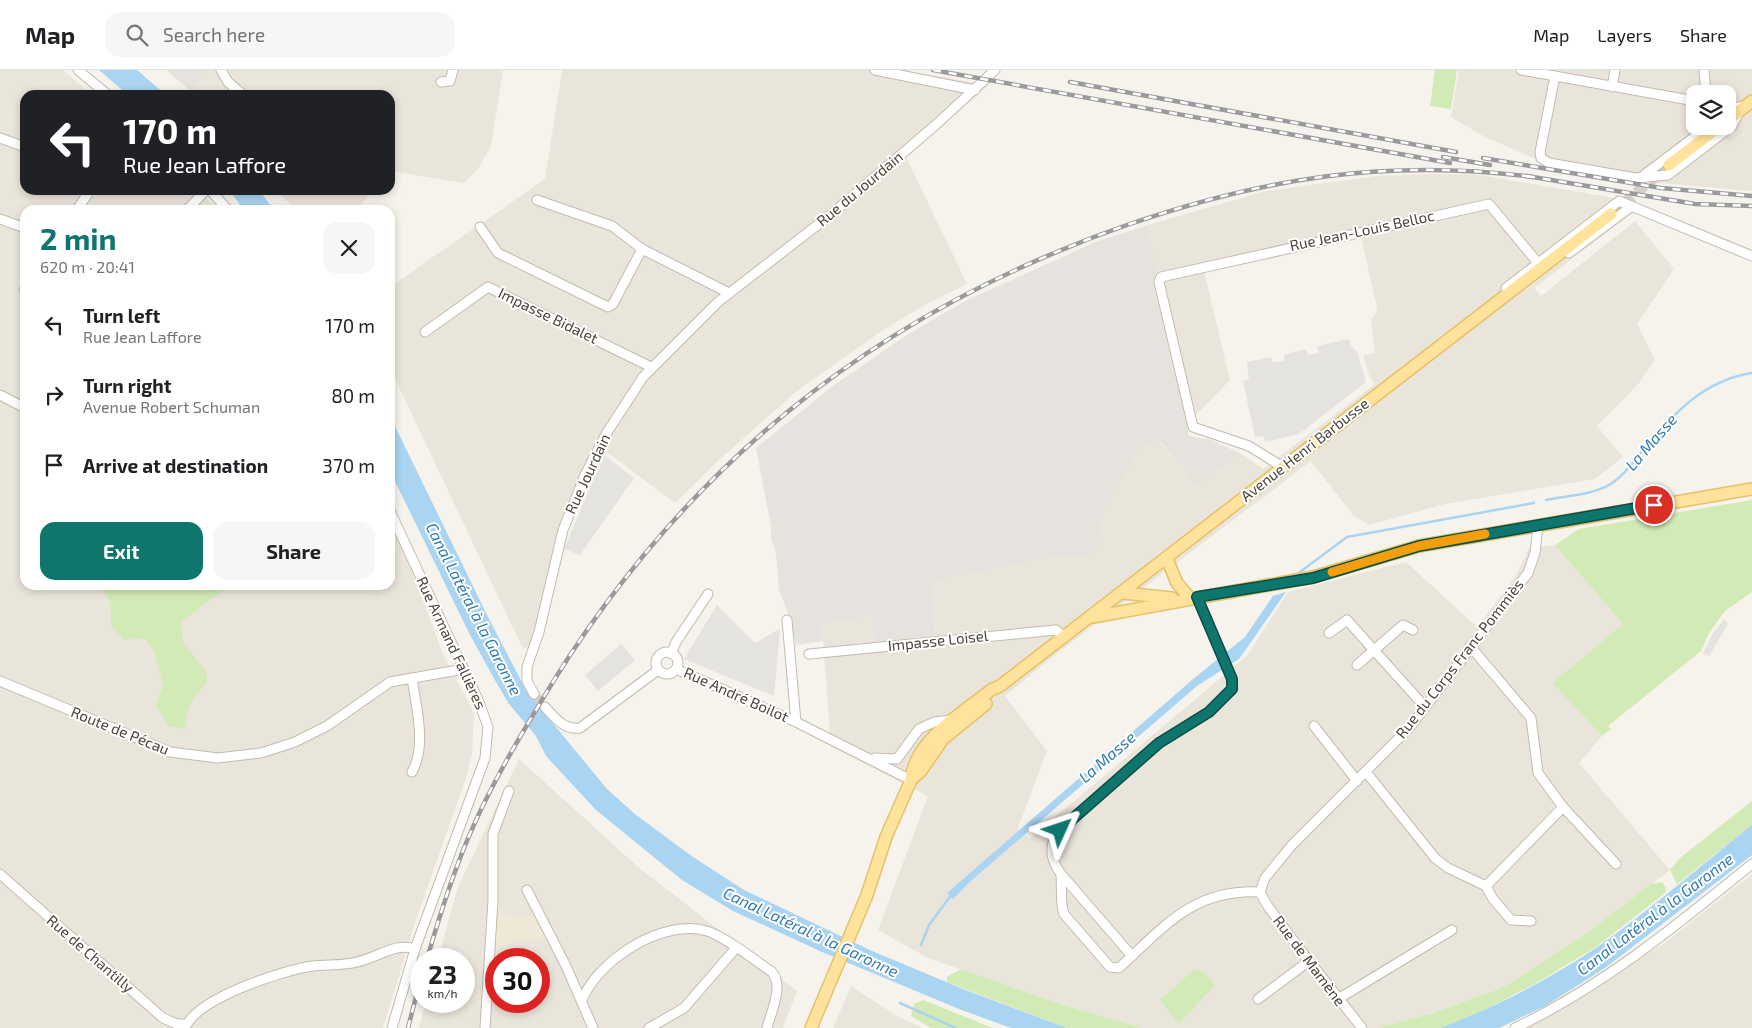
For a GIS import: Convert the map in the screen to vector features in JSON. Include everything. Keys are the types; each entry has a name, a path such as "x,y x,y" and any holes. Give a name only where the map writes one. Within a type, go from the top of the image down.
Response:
{"main road":[{"path":"1669,165 1708,135"},
{"name":"Avenue Henri Barbusse","path":"811,1028 870,887 886,837 910,780 915,762 928,742 961,714 1167,559 1498,299 1611,214"},
{"path":"1089,618 1191,598 1313,578 1419,546 1752,490"},
{"path":"1167,559 1177,584 1191,598"},
{"path":"1120,595 1191,598"},
{"path":"1120,595 1135,609"},
{"name":"Avenue Henri Barbusse","path":"910,780 921,771 943,739 996,695 1000,686"},
{"path":"943,739 950,723"}],"street":[{"path":"78,70 102,90"},
{"path":"440,82 450,81 453,70"},
{"path":"875,70 975,90"},
{"name":"Rue du Jourdain","path":"729,293 833,213 975,90 995,70"},
{"path":"1521,70 1686,99"},
{"path":"1612,86 1615,70"},
{"path":"1704,70 1705,85"},
{"path":"222,72 238,90"},
{"path":"1555,76 1540,152 1542,158 1549,163 1636,178 1644,175 1697,135"},
{"path":"1644,175 1668,175 1675,171 1732,126 1737,108"},
{"path":"0,138 20,145"},
{"path":"192,205 201,195"},
{"path":"214,195 224,205"},
{"path":"537,200 612,226 642,249 729,293"},
{"path":"1498,299 1504,290 1619,201 1752,256"},
{"name":"Rue Jean-Louis Belloc","path":"1283,467 1249,446 1193,427 1159,282 1161,277 1489,204 1538,263"},
{"path":"1498,299 1509,298 1632,206"},
{"path":"0,219 20,226"},
{"path":"480,227 498,253 608,307 613,304 642,249"},
{"name":"Impasse Bidalet","path":"425,332 488,287 651,367"},
{"name":"Rue Jourdain","path":"534,694 527,681 527,667 539,632 563,530 585,475 616,415 651,367 729,293"},
{"path":"0,395 20,405"},
{"name":"Rue Armand Fallières","path":"395,522 486,717 488,727 487,749 415,948"},
{"name":"Rue du Corps Franc Pommiès","path":"1260,892 1265,878 1292,845 1410,727 1470,646 1528,573 1536,553 1538,526"},
{"path":"671,654 676,642 708,594"},
{"path":"1132,956 1061,874 1053,862 1051,854 1055,836 1159,743 1217,706 1232,689 1232,679 1218,647 1191,598"},
{"name":"Rue André Boilot","path":"787,620 796,722"},
{"path":"1329,633 1347,620 1425,707"},
{"path":"1356,665 1403,625 1413,630"},
{"name":"Impasse Loisel","path":"810,654 1056,630 1064,637"},
{"path":"1470,646 1531,718 1538,774 1563,807 1616,864"},
{"path":"666,652 677,660 676,669 669,674 658,670 656,661 660,655 666,652"},
{"name":"Route de Pécau","path":"0,681 170,752 218,758 261,753 295,742 327,726 387,684 464,669"},
{"name":"Rue André Boilot","path":"676,669 796,722 869,757 910,780"},
{"path":"545,707 565,726 572,729 580,728 658,670"},
{"path":"412,678 420,736 416,765 412,772"},
{"path":"869,757 897,759 919,728 934,722 951,720 961,714"},
{"path":"1314,726 1357,781"},
{"path":"1366,772 1435,858 1448,868 1486,886 1493,899 1511,920 1531,921"},
{"path":"484,1028 493,900 493,834 509,791"},
{"path":"1486,886 1563,807"},
{"path":"1515,1028 1583,991 1633,958 1752,864"},
{"name":"Rue de Chantilly","path":"0,874 164,1018 186,1026"},
{"path":"1061,874 1062,908 1064,914 1110,968 1119,968 1186,910 1203,900 1238,891 1260,892"},
{"path":"527,890 582,1000 593,1028"},
{"name":"Rue de Mamène","path":"1260,892 1267,906 1362,1028"},
{"path":"1063,898 1077,894"},
{"path":"582,1000 586,989 597,974 625,952 654,934 678,930 706,930 720,936 772,972 777,978 777,987 766,1028"},
{"path":"1338,999 1452,930"},
{"path":"186,1026 212,1001 240,988 308,966 355,963 401,946 410,948"},
{"path":"649,1028 684,1008 736,948"},
{"path":"1258,999 1309,961"},
{"name":"Rue Armand Fallières","path":"392,1028 410,966"}],"shaded area":[{"path":"0,70 63,70 86,90 20,90 20,195 203,195 213,205 20,205 20,590 395,590 395,525 442,652 474,713 472,754 466,778 416,920 383,1028 0,1028"},
{"path":"166,70 204,70 193,90 190,90"},
{"path":"204,70 503,70 491,146 479,167 464,183 395,172 395,90 193,90"},
{"path":"562,70 901,70 989,85 906,157 967,284 925,305 883,330 797,391 720,459 675,503 603,449 569,523 530,645 523,649 395,379 395,284 545,179"},
{"path":"1459,70 1752,70 1752,191 1637,181 1538,160 1485,137 1451,117"},
{"path":"1480,175 1614,198 1629,215 1534,288 1541,296 1635,221 1674,269 1637,324 1655,360 1639,383 1597,426 1623,457 1595,479 1445,504 1369,525 1353,515 1311,461 1060,651 1005,696 1047,751 1018,828 1029,839 1247,656 1288,592 1406,562 1477,627 1516,576 1529,548 1555,545 1623,624 1554,683 1602,736 1579,763 1670,870 1586,934 1504,987 1433,1013 1378,1028 1142,1028 1060,1004 928,958 878,930 928,796 831,747 822,626 872,615 936,635 931,582 1038,560 1096,554 1105,510 1137,447 1159,441 1196,486 1242,454 1263,469 1375,384 1369,375 1363,355 1375,353 1371,319 1377,312 1377,308 1361,237 1204,271 1230,380 1195,416 1185,421 1153,282 1157,271 1148,225 1266,191 1377,176"},
{"path":"282,195 369,195 360,205 290,205"},
{"path":"1148,225 1157,271 1153,282 1189,436 1211,440 1242,454 1196,486 1160,441 1138,447 1105,510 1096,554 1038,560 931,582 936,636 875,642 872,615 822,626 823,641 796,645 791,621 779,590 776,554 771,538 771,526 756,448 834,385 907,335 965,301 1096,242"},
{"path":"1349,339 1351,346 1357,352 1366,382 1299,434 1265,442 1263,436 1255,437 1243,381 1249,380 1247,362 1271,357 1273,363 1285,360 1284,355 1306,349 1308,355 1319,353 1317,346"},
{"path":"604,455 634,478 580,555 564,549"},
{"path":"717,605 755,643 780,629 774,696 684,659"},
{"path":"1724,619 1728,624 1709,656 1703,654 1712,635"},
{"path":"621,644 635,660 598,691 585,675"},
{"path":"519,759 637,866 797,991 783,1028 419,1028 423,1013 475,1013 475,948 441,948 458,887"},
{"path":"1752,874 1752,1028 1527,1028 1666,942"},
{"path":"495,912 535,917 545,939 518,939 502,948 493,948"},
{"path":"851,986 897,1016 923,1028 833,1028"}],"green space":[{"path":"1435,70 1457,70 1451,109 1430,106"},
{"path":"1752,500 1752,592 1725,611 1709,633 1701,651 1608,726 1611,729 1602,736 1553,683 1623,624 1555,545 1579,529"},
{"path":"102,590 223,590 181,622 183,643 206,671 207,683 190,703 186,729 169,726 156,706 163,685 154,651 145,638 124,640 111,626 110,600"},
{"path":"1752,801 1752,825 1677,884 1670,870 1680,858"},
{"path":"1662,882 1666,888 1665,893 1596,947 1536,983 1471,1017 1440,1028 1378,1028 1433,1013 1504,987 1586,934 1651,884"},
{"path":"961,969 1060,1004 1142,1028 1067,1028 947,982 947,977"},
{"path":"1195,969 1202,971 1215,985 1179,1024 1160,1000"},
{"path":"923,1000 993,1028 931,1028 911,1016 914,1004"}],"water":[{"path":"99,70 137,70 160,90 122,90"},
{"path":"233,195 263,195 270,205 240,205"},
{"name":"Canal Latéral à la Garonne","path":"395,426 489,619 527,692 607,789 636,815 693,857 744,890 872,951 963,989 1067,1028 1011,1028 959,1009 822,952 733,911 682,880 596,810 546,756 536,736 509,704 470,635 395,481"},
{"path":"1286,592 1239,659 1197,686 973,879 953,899 947,893 1192,680 1245,637 1273,596"},
{"name":"Canal Latéral à la Garonne","path":"1752,825 1752,855 1605,968 1545,1006 1499,1028 1440,1028 1480,1012 1520,992 1596,948"}],"waterway":[{"name":"La Masse","path":"1546,500 1587,493 1614,482 1666,424 1691,401 1719,383 1752,373"},
{"name":"La Masse","path":"1300,572 1347,537 1534,503"},
{"name":"La Masse","path":"921,945 929,925 952,894"},
{"path":"900,1003 956,1028"}],"tunnel":[{"path":"1611,214 1669,165"},
{"path":"534,694 545,707"}],"railway":[{"path":"933,70 1450,163"},
{"path":"1070,82 1456,152"},
{"path":"1443,157 1490,165"},
{"path":"1483,158 1661,188 1752,196"},
{"path":"430,948 466,843 487,797 536,710 590,625 650,547 716,477 786,413 863,356 945,306 1033,262 1127,225 1228,195 1277,184 1377,171 1428,170 1533,177"},
{"path":"1527,176 1695,204 1752,206"},
{"path":"408,1028 412,1013"}],"slow traffic":[{"path":"1332,572 1419,546 1485,534"}],"route":[{"path":"1060,830 1159,743 1180,728 1209,712 1227,697 1232,689 1232,679 1197,597 1313,578 1419,546 1654,505"}]}
